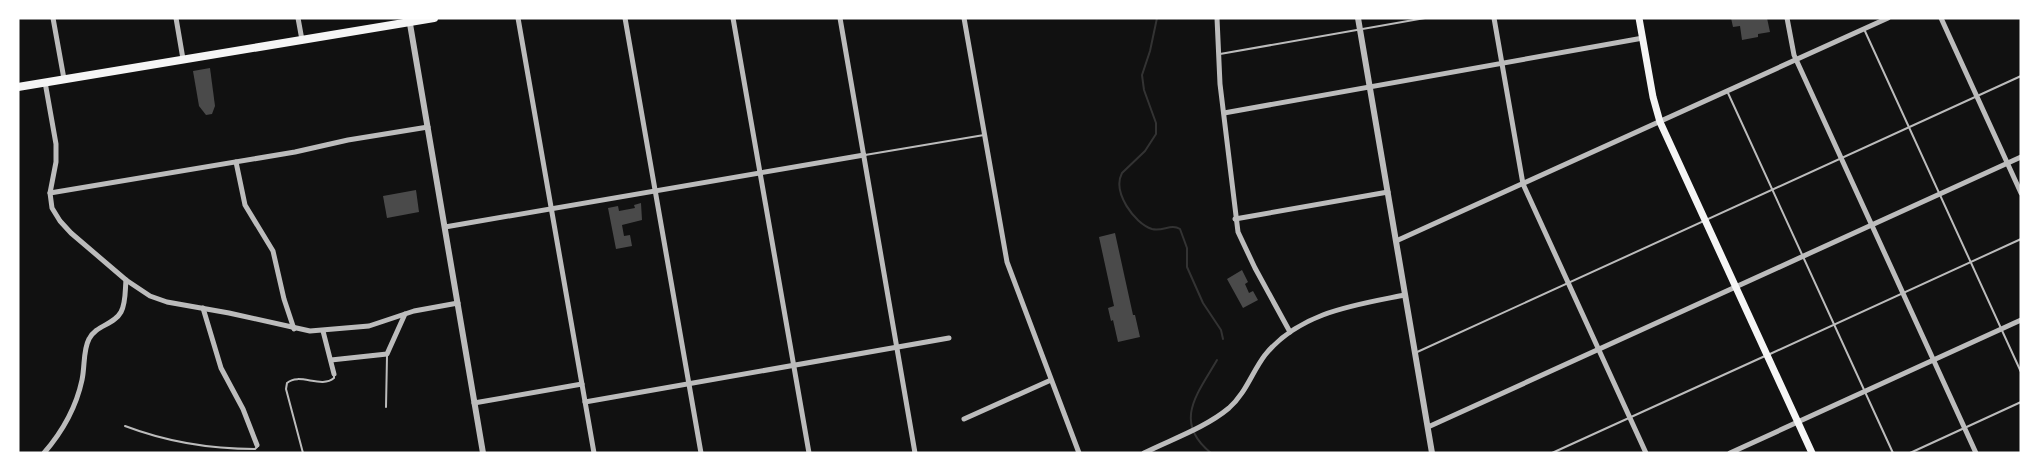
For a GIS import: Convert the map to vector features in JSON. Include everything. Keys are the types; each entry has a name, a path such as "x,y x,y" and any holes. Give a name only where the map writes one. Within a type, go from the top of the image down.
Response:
{"main road":[{"path":"18,87 410,20 434,18"},
{"path":"1640,18 1653,97 1660,122 1812,453"}],"street":[{"path":"53,18 64,79"},
{"path":"176,18 183,60"},
{"path":"298,18 302,40"},
{"path":"518,18 594,453"},
{"path":"625,18 701,453"},
{"path":"733,18 809,453"},
{"path":"840,18 915,453"},
{"path":"964,18 1007,262 1079,453"},
{"path":"1217,18 1218,54 1235,219 1243,244 1290,332"},
{"path":"1358,18 1432,453"},
{"path":"1494,18 1523,184 1646,453"},
{"path":"1786,18 1796,60 1976,453"},
{"path":"1396,241 1888,18"},
{"path":"1941,18 2021,193"},
{"path":"410,20 483,453"},
{"path":"1224,113 1643,38"},
{"path":"45,82 56,144 56,162 50,193 52,208 60,221 126,280 159,299 294,329 323,331 369,326 405,314 458,303"},
{"path":"50,193 296,152 348,140 428,127"},
{"path":"445,227 864,155"},
{"path":"1428,427 2021,158"},
{"path":"236,162 245,205 273,250 284,299 294,329"},
{"path":"1235,219 1388,192"},
{"path":"44,453 65,425 73,408 83,377 88,341 97,330 122,312 126,280"},
{"path":"1144,453 1212,419 1233,404 1267,353 1290,332 1307,321 1334,310 1406,295"},
{"path":"203,308 221,368 243,409 258,445"},
{"path":"331,360 387,354 405,314"},
{"path":"1730,453 2021,320"},
{"path":"323,331 334,374"},
{"path":"585,402 949,338"},
{"path":"964,419 1051,380"},
{"path":"474,403 582,384"}],"lane":[{"path":"1218,54 1425,18"},
{"path":"1864,29 2021,372"},
{"path":"1415,353 2021,76"},
{"path":"1727,91 1893,453"},
{"path":"864,155 984,135"},
{"path":"1552,453 2021,239"},
{"path":"386,407 387,354"},
{"path":"303,453 286,383 292,379 328,382 334,378 334,374"},
{"path":"1910,453 2021,402"},
{"path":"125,426 167,440 216,448 255,449 258,445"}],"building":[{"path":"1731,18 1767,18 1770,32 1742,40 1740,26 1733,27"},
{"path":"210,68 215,106 212,114 206,115 199,106 193,71"},
{"path":"416,190 419,212 387,218 383,196"},
{"path":"641,203 642,220 622,225 624,236 630,235 632,246 616,249 608,208 618,206 619,211 635,208 634,205"},
{"path":"1115,233 1140,337 1118,342 1108,308 1114,306 1099,237"},
{"path":"1242,270 1248,282 1245,284 1249,293 1253,291 1258,300 1243,308 1227,279"}],"waterway":[{"path":"1157,18 1142,75 1144,90 1156,123 1156,134 1145,151 1122,173 1120,189 1126,206 1145,226 1156,230 1173,227 1180,229 1187,248 1187,267 1203,303 1221,330 1223,339"},
{"path":"1211,453 1199,441 1193,430 1191,419 1196,396 1217,360"}]}
